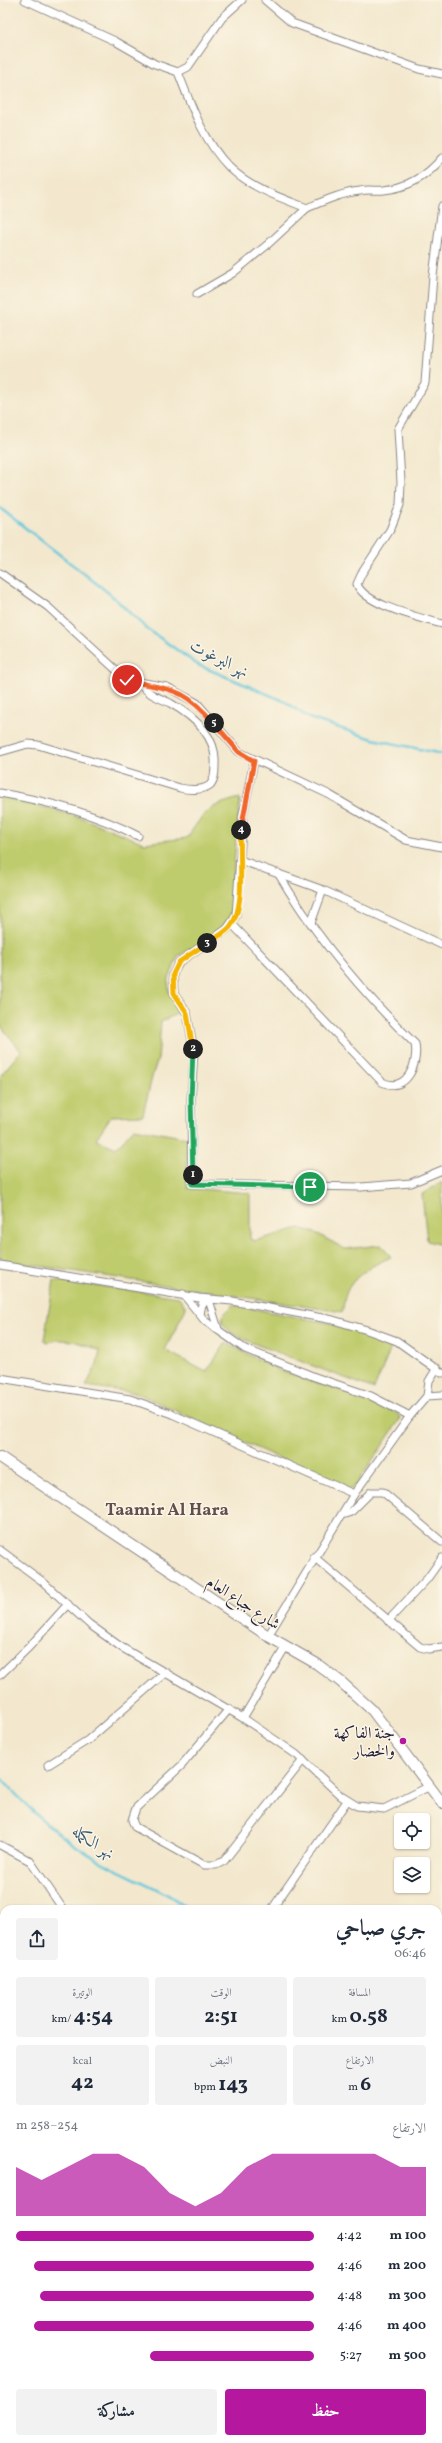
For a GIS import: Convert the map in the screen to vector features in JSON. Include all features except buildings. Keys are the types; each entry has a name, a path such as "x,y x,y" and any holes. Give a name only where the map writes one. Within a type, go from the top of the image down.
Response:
{"main road":[{"name":"شارع جباع العام","path":"0,1457 268,1636 329,1673 372,1710 442,1803"}],"street":[{"path":"25,0 115,41 155,64 178,72 213,148 229,167 252,183 307,208"},
{"path":"178,72 188,66 222,18 242,0"},
{"path":"265,0 292,23 419,69 442,74"},
{"path":"197,294 233,273 268,245 307,208 336,196 358,191 393,189 414,182 427,175 442,158"},
{"path":"442,206 433,276 425,383 404,416 398,429 401,482 400,505 390,530 358,584 367,596 388,607 442,624"},
{"path":"0,573 48,607 116,672 127,680 167,687 197,703 239,752 254,761 328,794 406,840 442,847"},
{"path":"0,752 28,744 38,745 180,788 196,789 209,785 213,781 215,763 214,746 205,731 184,712 149,694 140,683"},
{"path":"254,761 242,815 238,906 232,924 179,962 173,974 174,993 187,1013 192,1038 192,1184 361,1187 411,1182 442,1170"},
{"path":"0,793 36,799 122,828 138,836"},
{"path":"240,860 323,890 442,945"},
{"path":"232,924 382,1082 390,1086 402,1082 416,1062 415,1044 370,998 296,903 278,873"},
{"path":"311,923 323,890"},
{"path":"0,1265 183,1294 209,1300 225,1301 333,1320 397,1341 439,1370 429,1381 427,1396 410,1416 354,1494 268,1636"},
{"path":"183,1294 210,1325 245,1349 315,1377 371,1396 410,1416"},
{"path":"200,1314 202,1304 209,1300"},
{"path":"209,1300 218,1330"},
{"path":"213,1317 217,1307 225,1301"},
{"path":"0,1378 130,1398 172,1414 354,1494"},
{"path":"427,1396 442,1395"},
{"path":"342,1516 351,1512 371,1492 383,1492 442,1542"},
{"path":"0,1550 42,1581 121,1647 243,1718 303,1760 347,1801 364,1808 384,1809 430,1786"},
{"path":"314,1558 424,1649 442,1647"},
{"path":"388,1620 426,1579 442,1558"},
{"path":"0,1675 29,1647 68,1604"},
{"path":"243,1718 286,1646"},
{"path":"48,1765 88,1740 166,1672"},
{"path":"228,1709 181,1766 136,1808 132,1820 135,1827 204,1865 216,1865 224,1861 245,1836 303,1760"},
{"path":"275,1905 347,1801"},
{"path":"0,1845 30,1861 60,1905"}],"green space":[{"path":"0,795 82,818 144,843 187,838 198,821 208,811 221,804 240,798 232,885 233,908 229,919 211,937 178,956 168,981 169,992 180,1012 161,1022 158,1059 153,1073 143,1115 111,1116 96,1139 116,1148 134,1128 187,1138 187,1188 250,1193 250,1239 255,1241 299,1228 314,1232 345,1249 381,1245 391,1257 371,1267 353,1282 346,1294 342,1312 0,1260 0,1076 21,1051 0,1025"},
{"path":"442,1182 442,1245 427,1241 422,1194"},
{"path":"54,1280 179,1297 186,1308 165,1350 206,1372 226,1343 281,1371 372,1401 398,1414 400,1419 358,1482 352,1489 348,1490 137,1393 86,1386 97,1364 100,1351 75,1342 62,1340 48,1342 44,1340"},
{"path":"233,1305 339,1325 393,1343 374,1389 255,1344 230,1332 222,1323 222,1316"}],"waterway":[{"name":"نهر البرغوت","path":"0,508 110,594 146,628 198,665 284,701 309,718 373,739 442,754"},
{"name":"نهر الكمله","path":"0,1777 23,1802 47,1824 73,1844 113,1868 168,1895 182,1905"}],"place":[{"name":"جنة الفاكهة والخضار","path":"403,1741"}],"district":[{"name":"Taamir Al Hara","path":"167,1509"}],"route":[{"path":"127,680 167,687 197,703 230,743 239,752 254,761 242,815 240,882 236,916 228,929 179,962 172,979 174,993 187,1013 194,1052 191,1100 193,1153 192,1184 310,1187"}]}
